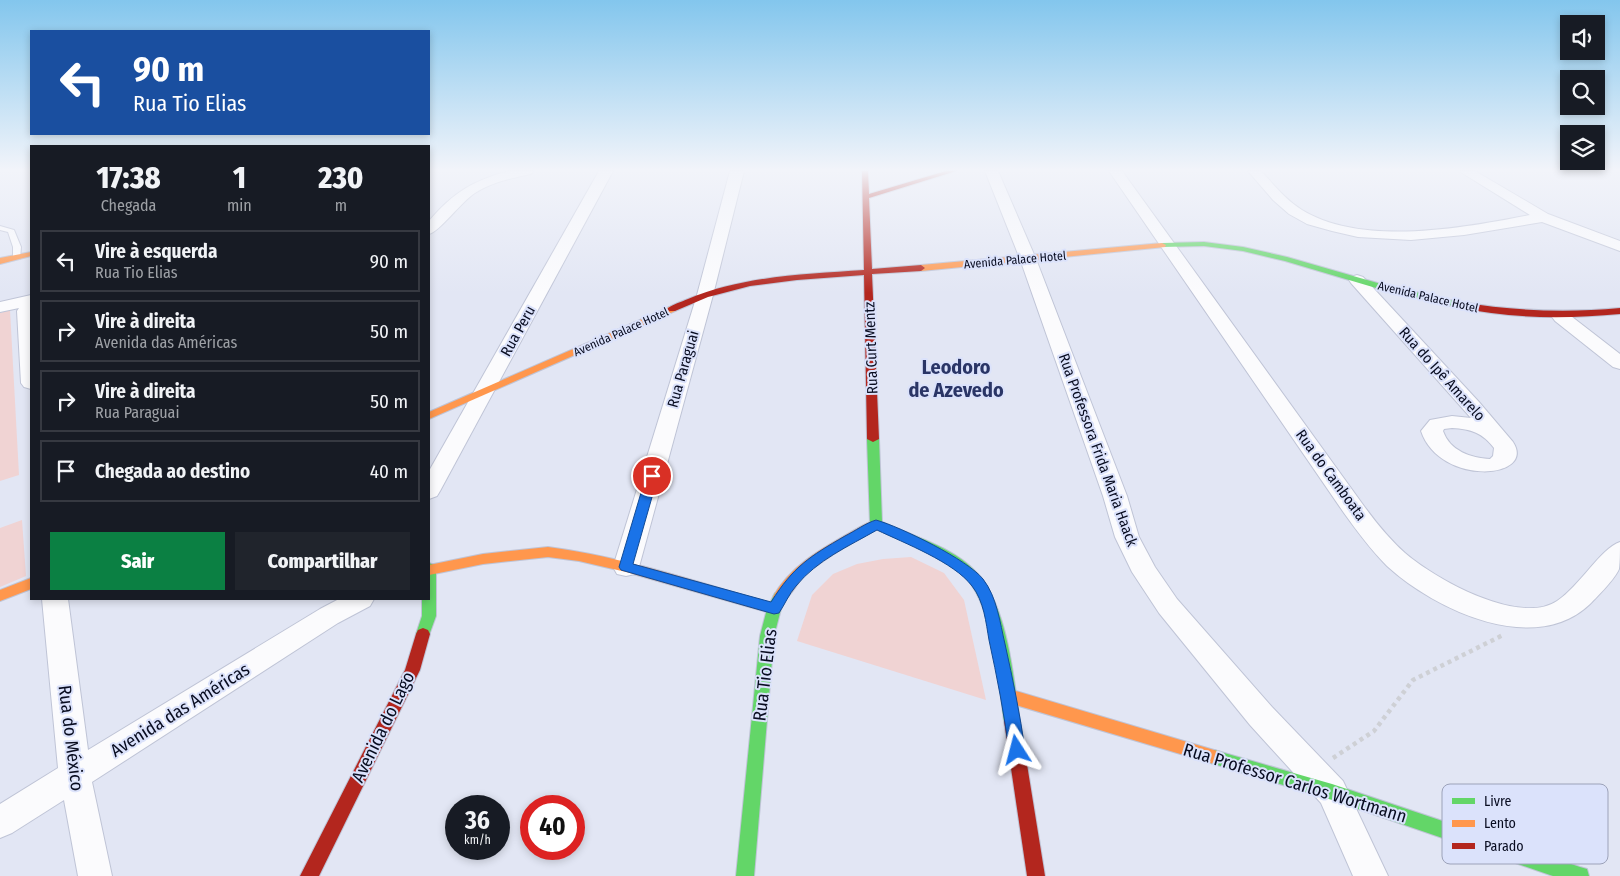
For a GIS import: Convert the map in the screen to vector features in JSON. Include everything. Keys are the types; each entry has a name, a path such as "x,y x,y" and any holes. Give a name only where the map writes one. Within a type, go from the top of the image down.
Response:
{"main road":[{"name":"Rua Curt Mentz","path":"866,212 876,524"},
{"name":"Avenida Palace Hotel","path":"430,416 727,287 756,281 868,271 1028,259 1170,245 1208,245 1234,248 1281,258 1357,280 1460,306 1488,311 1561,317 1620,311"},
{"path":"0,261 30,254"},
{"path":"876,524 939,554 961,568 978,583 990,608 1009,696 1036,876"},
{"name":"Rua Tio Elias","path":"745,876 767,636 774,609 790,583 805,568 822,555 876,524"},
{"path":"430,569 483,558 548,552 579,556 626,567 774,609"},
{"path":"0,596 30,583"},
{"name":"Avenida do Lago","path":"309,876 412,670 428,616 428,600"},
{"name":"Rua Professor Carlos Wortmann","path":"1009,696 1322,782 1442,826"},
{"name":"Rua Professor Carlos Wortmann","path":"1547,864 1580,876"}],"street":[{"name":"Rua Peru","path":"430,489 583,212"},
{"name":"Rua Paraguai","path":"626,567 705,295 726,212"},
{"name":"Rua Professora Frida Maria Haack","path":"1008,212 1028,259 1115,496 1127,537 1145,572 1174,613 1260,716 1322,782 1370,876"},
{"name":"Rua do Camboata","path":"1145,212 1379,542 1397,560 1426,583 1450,596 1496,612 1519,617 1538,618 1556,614 1572,606 1620,550"},
{"path":"1294,212 1323,224 1361,233 1392,236 1441,234 1473,230 1543,217"},
{"path":"1534,212 1543,217 1620,246"},
{"name":"Rua do Ipê Amarelo","path":"1357,280 1472,406 1494,433 1505,447 1506,454 1505,459 1500,464 1488,466 1456,458 1442,449 1434,439 1432,431 1437,424 1449,421 1468,423 1494,433"},
{"path":"0,307 30,300"},
{"path":"30,302 26,311 30,369"},
{"path":"1561,317 1620,363"},
{"name":"Rua do México","path":"55,600 75,776 95,876"},
{"name":"Avenida das Américas","path":"0,822 329,616 359,600"}],"lane":[{"path":"0,228 11,230 17,247 18,257"}],"path":[{"path":"1322,782 1374,731 1413,680 1538,618"}],"shaded area":[{"path":"10,310 19,475 0,481 0,313"},
{"path":"22,520 26,576 0,587 0,528"},
{"path":"911,557 944,573 964,600 986,700 797,641 812,595 833,574 857,564 883,559"}],"traffic: fast":[{"path":"1162,245 1204,244 1243,249 1287,259 1379,286 1460,305"},
{"path":"873,439 876,524"},
{"path":"876,524 950,559 971,575 980,587 988,603 994,623 1004,665 1012,721"},
{"path":"745,876 767,636 774,609 780,597"},
{"path":"423,634 429,616 429,600"},
{"path":"1214,757 1332,792 1442,829"},
{"path":"1545,864 1580,876"}],"traffic: slow":[{"path":"921,268 1162,245"},
{"path":"0,261 30,254"},
{"path":"430,416 672,309"},
{"path":"780,597 788,585 810,564 876,524"},
{"path":"430,570 483,559 548,552 579,556 626,567 774,609"},
{"path":"0,596 30,583"},
{"path":"1009,696 1214,757"}],"traffic: jam":[{"path":"866,212 873,439"},
{"path":"672,309 705,295 750,283 797,277 921,268"},
{"path":"1460,305 1540,314 1620,311"},
{"path":"309,876 412,670 423,634"},
{"path":"1012,721 1036,876"}],"district":[{"name":"Leodoro de Azevedo","path":"956,378"}],"route":[{"path":"652,476 626,567 774,609 790,583 805,568 822,555 876,524 939,554 961,568 978,583 990,608 1009,696 1017,750"}]}
